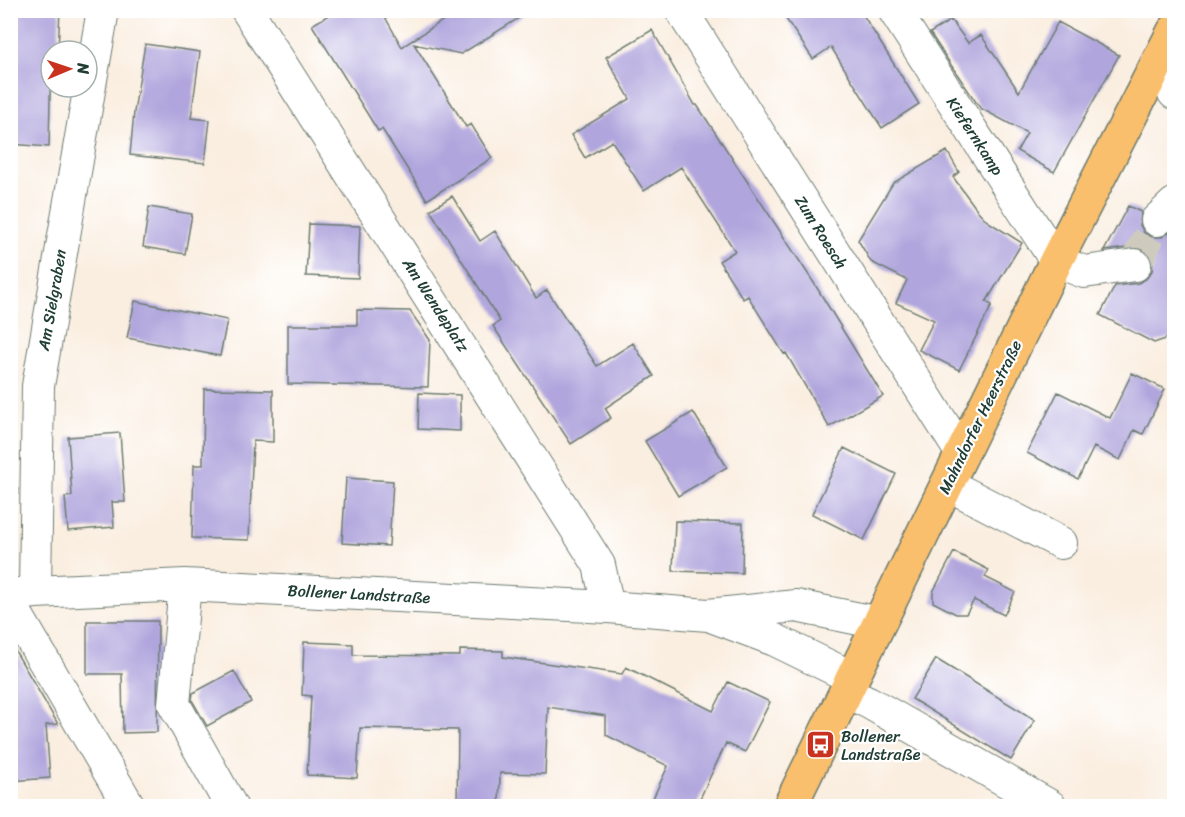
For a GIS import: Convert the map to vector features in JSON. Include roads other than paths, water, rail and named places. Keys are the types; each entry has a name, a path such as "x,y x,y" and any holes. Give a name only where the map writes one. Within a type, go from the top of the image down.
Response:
{"main road":[{"name":"Mahndorfer Heerstraße","path":"790,807 1056,261 1174,31"}],"street":[{"name":"Am Sielgraben","path":"19,596 38,386 103,10"},
{"name":"Am Wendeplatz","path":"248,10 599,565 608,607"},
{"name":"Zum Roesch","path":"681,10 962,454"},
{"name":"Kiefernkamp","path":"894,10 1056,261"},
{"path":"1156,64 1174,93"},
{"path":"1056,261 1084,272 1135,266"},
{"path":"947,484 1061,543"},
{"name":"Bollener Landstraße","path":"19,596 185,585 608,607 708,615 796,606 879,623"},
{"path":"185,585 174,704 231,807"},
{"path":"19,596 129,807"},
{"name":"Bollener Landstraße","path":"708,615 775,640 849,685 868,702 1050,807"}],"tunnel":[{"path":"1135,265 1157,220"}],"place":[{"name":"Bollener Landstraße","path":"820,745"}]}
